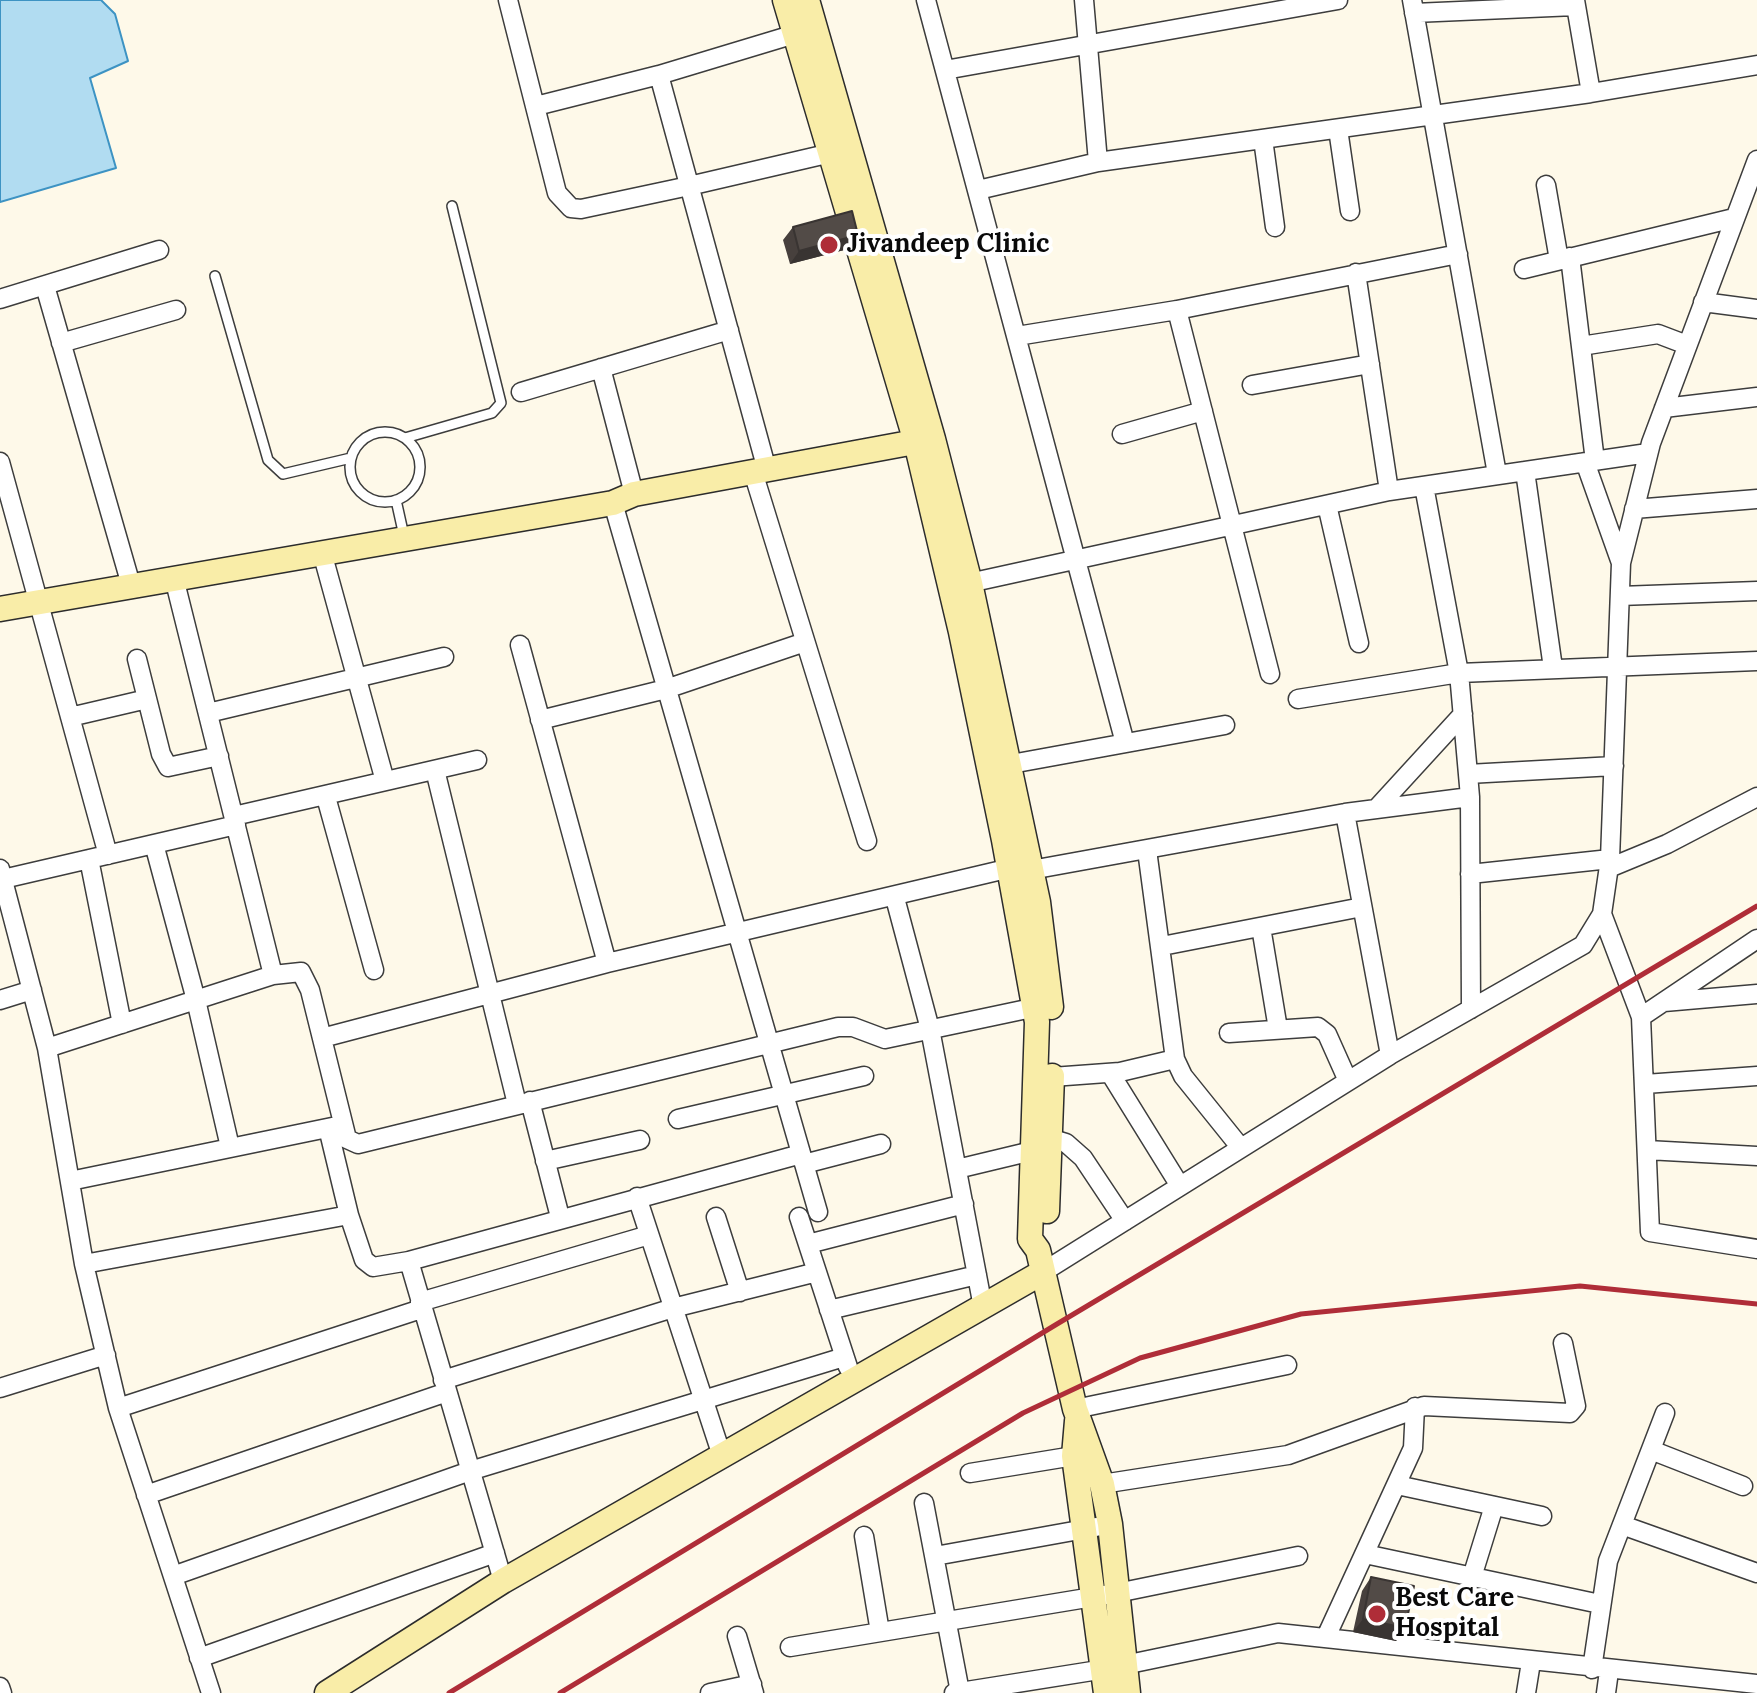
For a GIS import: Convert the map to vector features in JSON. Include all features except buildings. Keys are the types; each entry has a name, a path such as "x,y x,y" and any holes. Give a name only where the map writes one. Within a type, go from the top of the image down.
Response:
{"street":[{"path":"508,0 557,193 571,208 581,209 831,153"},
{"path":"785,0 831,153 874,266"},
{"path":"807,0 874,266 925,440 1023,868 1052,1077 1039,1141"},
{"path":"926,0 1125,743"},
{"path":"1084,0 1098,162"},
{"path":"945,70 1338,0"},
{"path":"1497,474 1413,7 1575,3 1591,93"},
{"path":"536,106 659,75 795,34"},
{"path":"978,190 1098,162 1591,93 1757,65"},
{"path":"659,75 729,330 760,471 805,642 867,841"},
{"path":"1338,129 1350,211"},
{"path":"1263,139 1275,227"},
{"path":"327,1693 503,1581 983,1307 1041,1261 1125,1221 1390,1055 1583,945 1602,914 1610,863 1621,563 1648,453 1703,302 1743,208 1757,160"},
{"path":"1546,185 1565,259 1581,346 1590,461 1621,563"},
{"path":"1524,269 1743,208"},
{"path":"0,299 159,250"},
{"path":"1017,336 1177,310 1458,254"},
{"path":"1356,273 1389,491"},
{"path":"45,286 131,585"},
{"path":"1703,302 1757,309"},
{"path":"61,343 176,310"},
{"path":"1177,310 1270,674"},
{"path":"521,392 729,330"},
{"path":"1581,346 1658,334 1687,345"},
{"path":"1252,385 1370,364"},
{"path":"601,368 623,499 666,689 818,1212"},
{"path":"1664,408 1757,397"},
{"path":"1122,434 1203,411"},
{"path":"0,609 406,541 925,440"},
{"path":"960,585 1389,491 1648,453"},
{"path":"0,462 108,855"},
{"path":"1525,471 1553,668"},
{"path":"1424,486 1459,673 1463,714 1470,797 1471,1009"},
{"path":"1634,509 1757,499"},
{"path":"1327,505 1359,643"},
{"path":"323,556 385,781"},
{"path":"174,578 273,975"},
{"path":"1620,596 1757,591"},
{"path":"540,720 666,689 805,642"},
{"path":"520,645 607,963"},
{"path":"208,713 444,657"},
{"path":"137,659 161,754 168,767 219,756"},
{"path":"1298,699 1459,673 1617,664 1757,661"},
{"path":"70,717 147,699"},
{"path":"1376,809 1463,714"},
{"path":"999,767 1225,725"},
{"path":"211,1693 118,1408 84,1264 47,1048 32,990 8,932 1,873 108,855 385,781 477,760"},
{"path":"1468,774 1614,766"},
{"path":"435,770 490,992 560,1217"},
{"path":"326,797 374,970"},
{"path":"322,1038 607,963 1023,868 1147,850 1345,813 1470,797"},
{"path":"1470,874 1610,863 1667,844 1757,797"},
{"path":"1345,813 1390,1055"},
{"path":"154,844 196,1000 230,1147"},
{"path":"1147,850 1175,1059 1183,1076 1241,1148"},
{"path":"89,859 122,1024"},
{"path":"895,898 930,1029 983,1307"},
{"path":"1162,946 1362,907"},
{"path":"1602,914 1641,1017 1650,1232 1757,1249"},
{"path":"1261,927 1278,1029"},
{"path":"1641,1017 1757,939"},
{"path":"47,1048 273,975 293,971 306,976 322,1038 349,1215 368,1264 382,1267 637,1197 881,1144"},
{"path":"0,1000 32,990"},
{"path":"1661,1003 1757,994"},
{"path":"336,1126 347,1139 358,1144 846,1026 885,1039 1043,1005"},
{"path":"1043,1005 1038,1050 1039,1141 1046,1237 1041,1261 1076,1412 1083,1454 1086,1528 1107,1595"},
{"path":"1229,1033 1312,1025 1323,1030 1348,1081"},
{"path":"1052,1077 1110,1073 1175,1059"},
{"path":"1110,1073 1180,1186"},
{"path":"678,1119 864,1076"},
{"path":"1645,1084 1757,1076"},
{"path":"70,1181 336,1126"},
{"path":"545,1161 640,1140"},
{"path":"957,1169 1039,1141 1066,1143 1083,1158 1125,1221"},
{"path":"1647,1150 1757,1156"},
{"path":"637,1197 722,1456"},
{"path":"808,1244 964,1204"},
{"path":"84,1264 349,1215"},
{"path":"716,1217 740,1292"},
{"path":"799,1217 853,1382"},
{"path":"118,1408 421,1305 649,1235"},
{"path":"409,1261 503,1581"},
{"path":"146,1495 445,1386 673,1308 817,1272"},
{"path":"829,1310 977,1275"},
{"path":"1102,1484 1288,1455 1415,1407 1570,1413 1576,1406 1563,1343"},
{"path":"0,1388 106,1355"},
{"path":"173,1576 470,1471 844,1357"},
{"path":"1076,1412 1287,1365"},
{"path":"1326,1637 1413,1448 1415,1407"},
{"path":"1606,1693 1601,1670 1600,1604 1608,1561 1665,1413"},
{"path":"1651,1450 1743,1486"},
{"path":"1083,1454 1102,1484 1110,1524 1107,1595 1112,1676 1128,1693"},
{"path":"970,1473 1083,1454"},
{"path":"1397,1485 1542,1516"},
{"path":"924,1503 947,1620 957,1692 1112,1676 1265,1634 1326,1637 1601,1670 1757,1684"},
{"path":"1472,1577 1494,1506"},
{"path":"935,1556 1110,1524"},
{"path":"1622,1525 1757,1573"},
{"path":"864,1536 880,1632"},
{"path":"199,1658 495,1553"},
{"path":"1365,1554 1600,1604"},
{"path":"790,1647 1107,1595 1298,1556"},
{"path":"710,1693 753,1688 737,1636"},
{"path":"1526,1693 1531,1662"},
{"path":"0,1687 2,1693"}],"lane":[{"path":"405,438 418,455 418,477 413,487 396,500 375,500 357,488 350,469 351,458 361,441 377,432 405,438 492,413 501,403 452,206"},
{"path":"215,276 268,460 283,474 351,458"},
{"path":"396,500 406,541"}],"water":[{"path":"0,0 101,0 115,14 128,61 90,78 116,168 0,202"}],"railway":[{"path":"449,1693 1057,1324 1757,906"},
{"path":"560,1693 1023,1413 1140,1358 1301,1314 1580,1286 1757,1304"}],"place":[{"name":"Jivandeep Clinic","path":"829,245"},
{"name":"Best Care Hospital","path":"1377,1614"}]}
